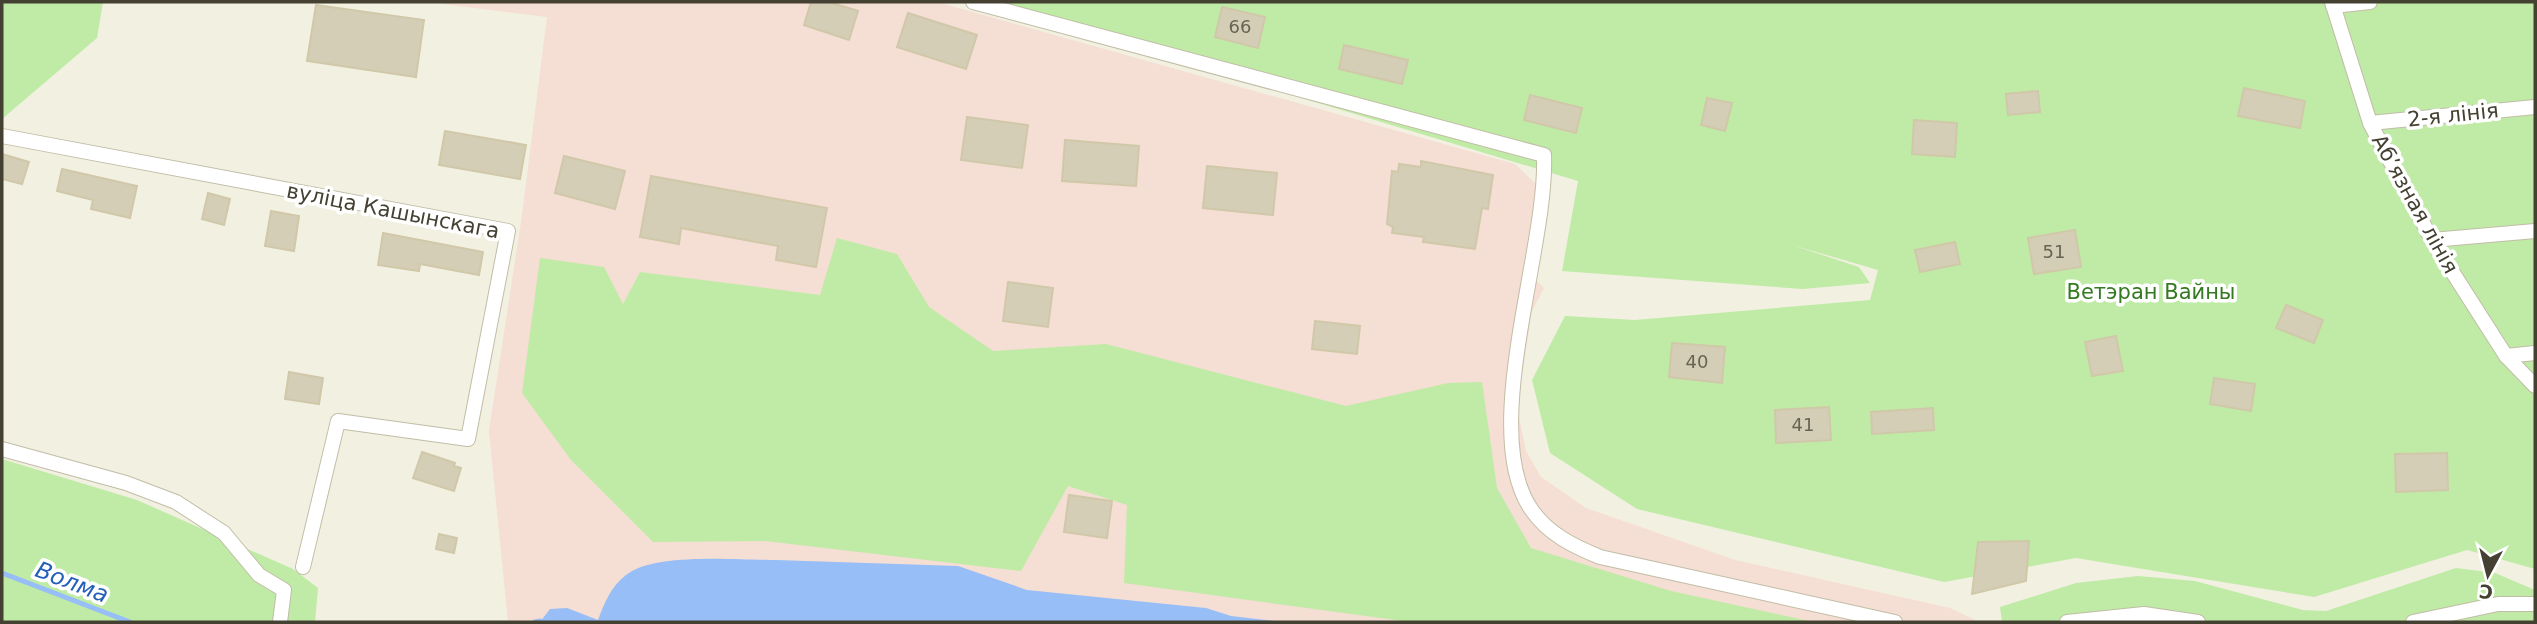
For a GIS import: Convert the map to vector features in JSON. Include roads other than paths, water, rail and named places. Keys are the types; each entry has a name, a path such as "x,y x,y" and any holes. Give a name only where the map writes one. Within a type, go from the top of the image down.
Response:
{"street":[{"path":"973,2 1544,155 1545,186 1522,320 1513,397 1512,435 1518,479 1531,510 1559,537 1601,557 1895,622"},
{"path":"2333,4 2370,2"},
{"name":"Абʼязная лінія","path":"2333,4 2370,123 2432,240 2506,356 2535,386"},
{"name":"2-я лінія","path":"2370,123 2535,107"},
{"name":"вуліца Кашынскага","path":"2,136 508,231 468,439 338,421 303,568"},
{"path":"2432,240 2535,231"},
{"path":"2506,356 2535,353"},
{"path":"2,449 126,483 176,502 225,533 259,575 284,590 280,622"},
{"path":"2413,622 2498,604 2535,604"},
{"path":"2067,622 2144,614 2198,622"}],"water":[{"path":"698,559 958,566 1027,590 1206,608 1231,616 1282,622 540,622 550,609 567,608 598,620 609,596 621,579 639,568 656,563"}],"waterway":[{"name":"Волма","path":"2,573 130,622"},
{"name":"Волма","path":"535,622 540,621"}],"park label":[{"name":"Ветэран Вайны","path":"2151,292"}]}
